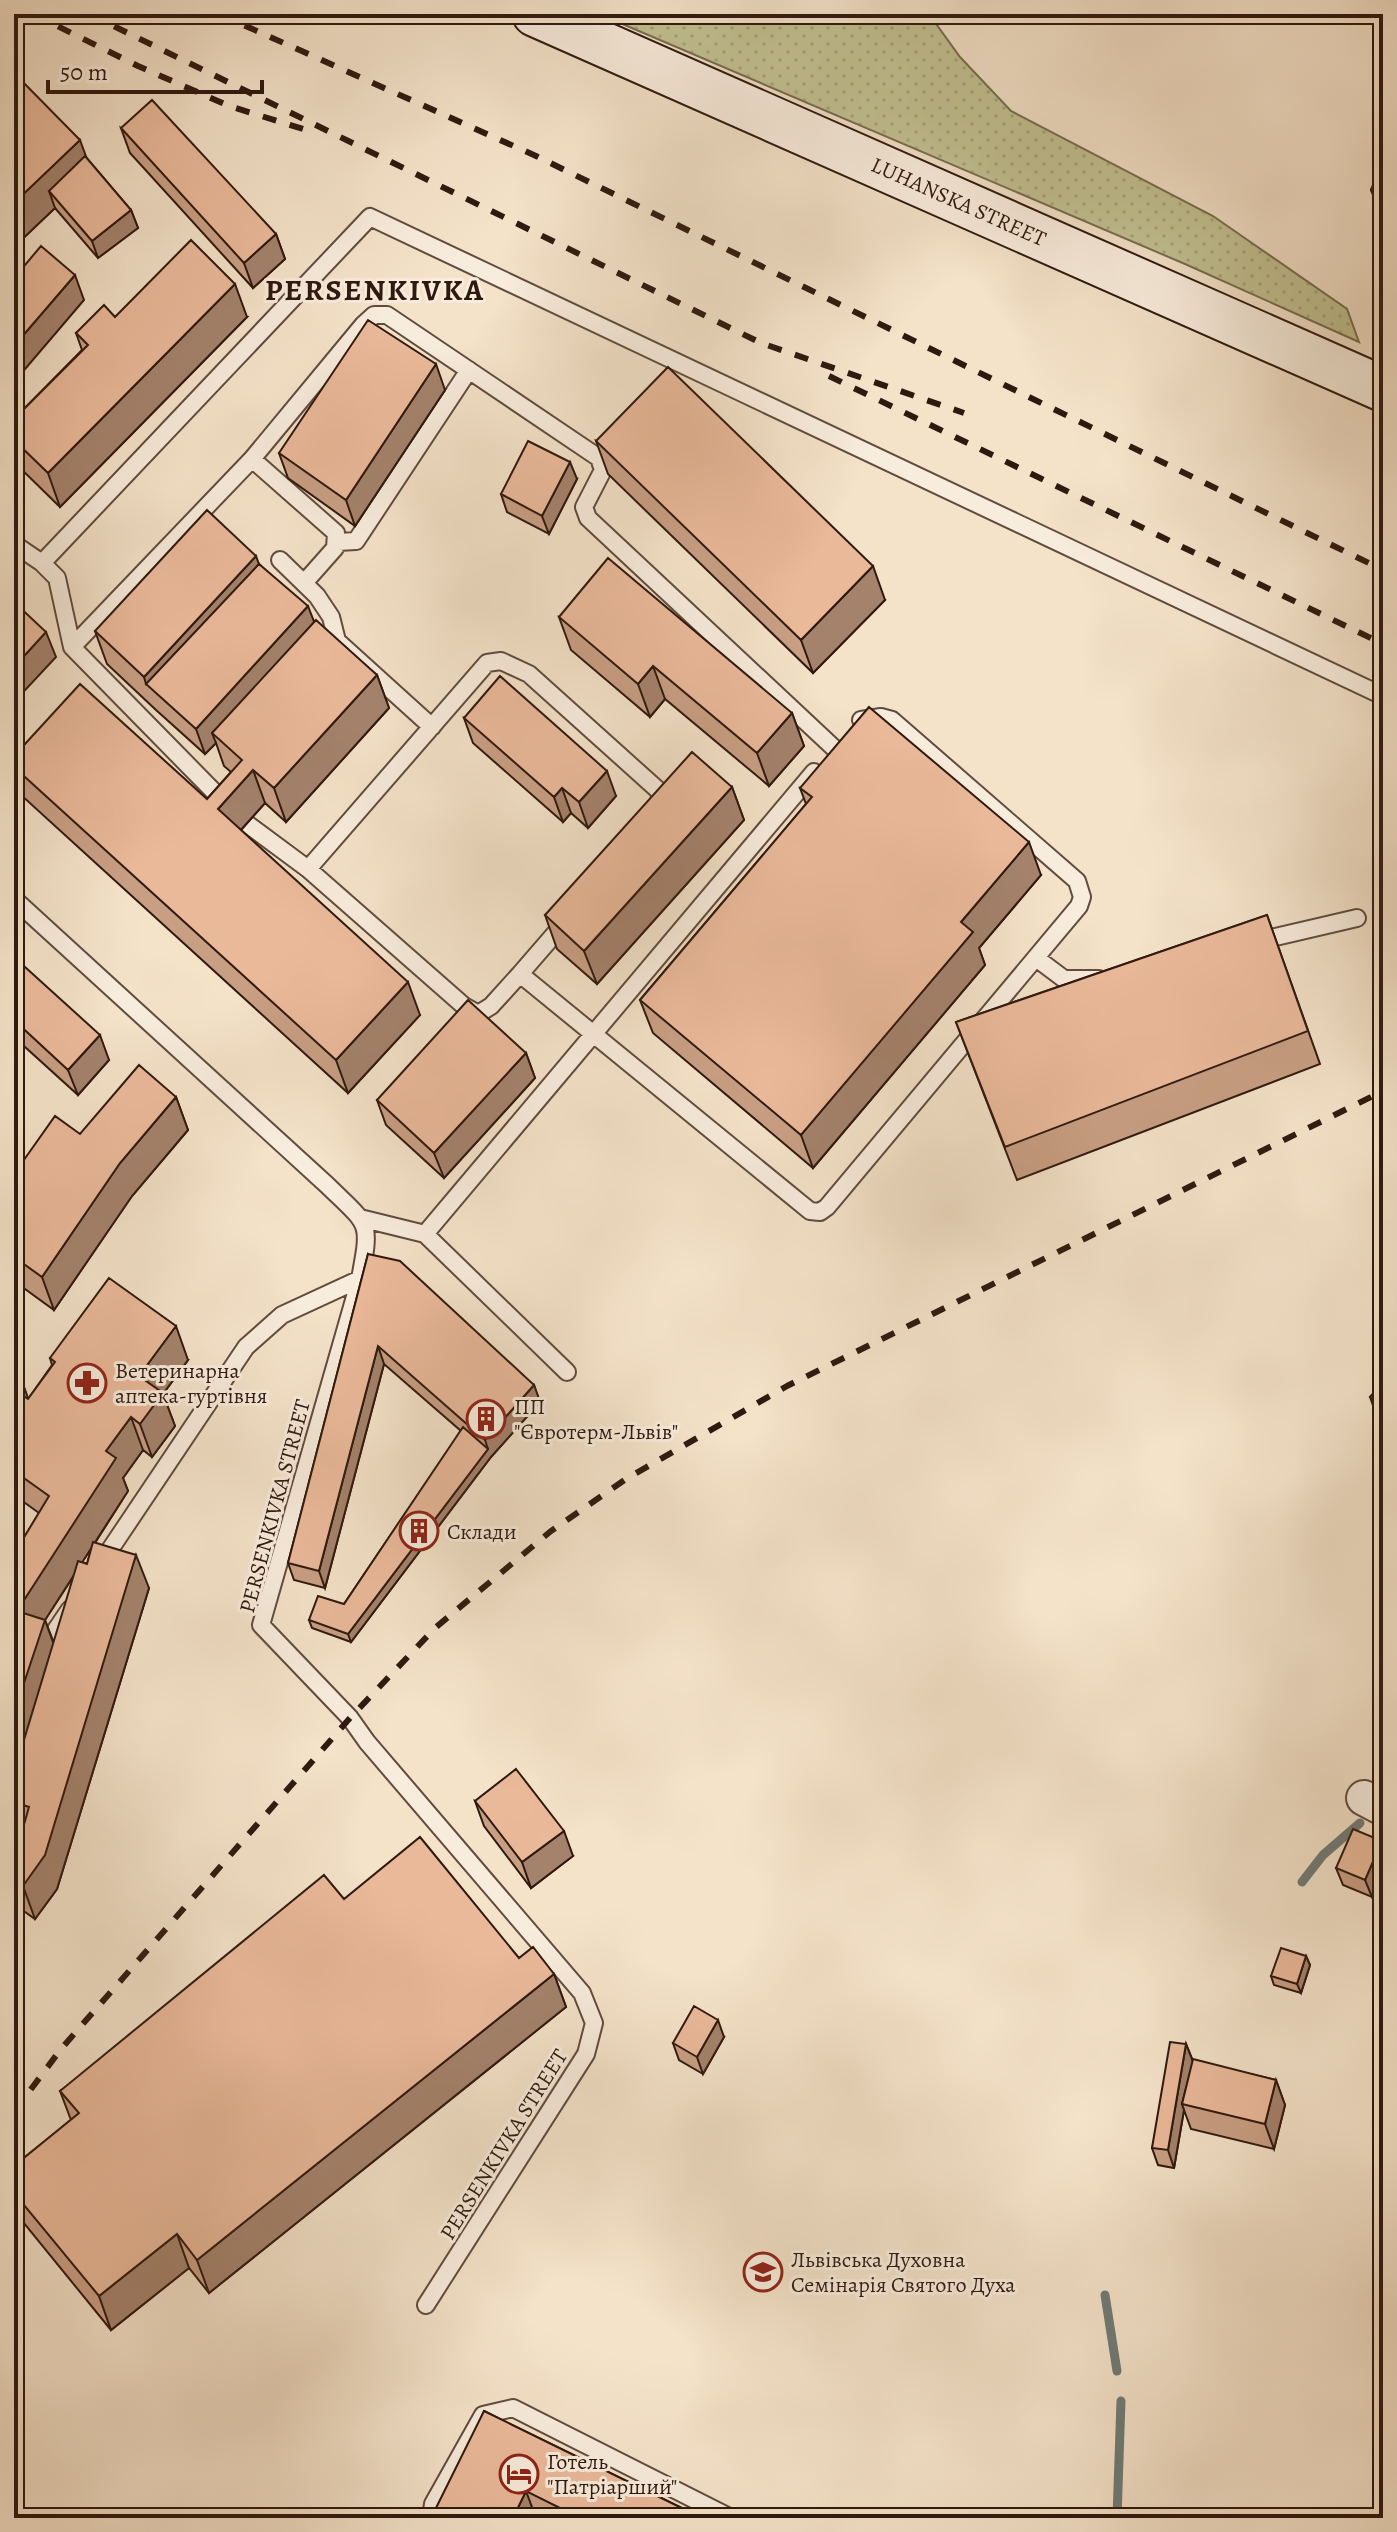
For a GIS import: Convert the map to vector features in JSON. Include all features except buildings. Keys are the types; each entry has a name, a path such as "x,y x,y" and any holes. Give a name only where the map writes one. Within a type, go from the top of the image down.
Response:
{"main road":[{"name":"LUHANSKA STREET","path":"535,14 1383,389"}],"lane":[{"path":"42,563 370,217 1383,696"},
{"path":"72,647 252,459 374,315 387,315 599,458 604,464 603,470 584,507 588,518 843,739"},
{"path":"304,583 338,542 356,541 469,370"},
{"path":"252,459 336,533 338,542"},
{"path":"14,544 42,563 57,578 72,647 241,818 308,869 464,1006 478,1014 491,1006 572,914"},
{"path":"280,560 304,583 331,617 337,641 432,727"},
{"path":"308,869 487,663 501,661 529,674 658,790 662,801 655,819"},
{"path":"425,1234 592,1032 858,721 881,717 892,720 1077,881 1082,897 1079,906 1036,958 820,1212 810,1211 592,1032 520,974"},
{"path":"14,899 360,1218 425,1234 567,1372"},
{"path":"1235,947 1357,918"},
{"path":"1036,958 1064,979 1114,975"},
{"name":"PERSENKIVKA STREET","path":"360,1218 368,1233 360,1279 261,1625 350,1718 367,1742 498,1891 582,1993 594,2023 586,2054 426,2305"},
{"path":"53,1634 246,1347 282,1315 360,1279"},
{"path":"431,2518 433,2504 483,2415 513,2408 731,2518"}],"shaded area":[{"path":"599,14 929,14 960,57 1011,111 1213,216 1347,309 1359,342 1185,264"}],"waterway":[{"path":"1378,1790 1383,1754"},
{"path":"1302,1882 1323,1855 1360,1823"},
{"path":"1105,2295 1117,2371"},
{"path":"1117,2518 1121,2401"}],"railway":[{"path":"33,14 138,66 229,106 316,133"},
{"path":"89,14 761,343 964,413"},
{"path":"219,14 536,156 1383,570"},
{"path":"829,376 1383,644"},
{"path":"14,2112 61,2049 350,1718 435,1628 551,1531 626,1479 787,1386 1383,1091"}],"place":[{"name":"Ветеринарна аптека-гуртівня","path":"87,1383"},
{"name":"ПП \"Євротерм-Львів\"","path":"486,1419"},
{"name":"Склади","path":"419,1531"},
{"name":"Львівська Духовна Семінарія Святого Духа","path":"763,2272"},
{"name":"Готель \"Патріарший\"","path":"519,2474"}],"district":[{"name":"PERSENKIVKA","path":"375,290"}]}
